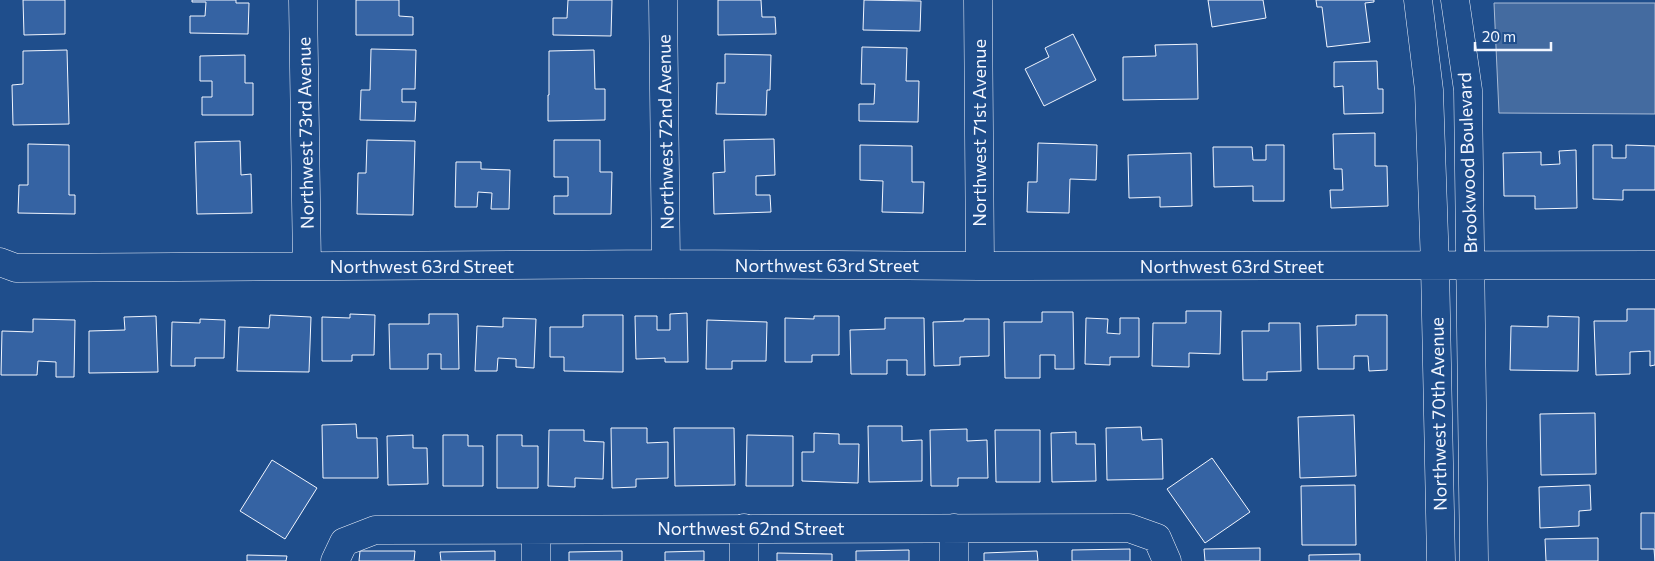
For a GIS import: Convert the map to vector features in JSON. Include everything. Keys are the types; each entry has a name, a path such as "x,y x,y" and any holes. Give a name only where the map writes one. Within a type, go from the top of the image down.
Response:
{"street":[{"name":"Northwest 73rd Avenue","path":"304,0 308,266"},
{"name":"Northwest 72nd Avenue","path":"663,0 666,264"},
{"name":"Northwest 71st Avenue","path":"978,0 980,266"},
{"name":"Brookwood Boulevard","path":"1418,0 1429,90 1435,266"},
{"name":"Brookwood Boulevard","path":"1456,0 1468,90 1470,266"},
{"name":"Northwest 63rd Street","path":"0,262 16,268 666,264 1655,266"},
{"name":"Northwest 70th Avenue","path":"1435,266 1441,561"},
{"name":"Northwest 70th Avenue","path":"1470,266 1474,561"},
{"name":"Northwest 62nd Street","path":"340,551 375,530 744,528 1129,528 1162,549"},
{"path":"744,528 744,561"},
{"path":"954,528 954,561"},
{"path":"536,530 536,561"}],"water":[{"path":"1494,3 1655,3 1655,114 1499,113"}],"building":[{"path":"23,0 65,0 65,34 24,35"},
{"path":"192,0 236,0 236,3 249,3 248,34 190,33 190,16 205,16 206,2 192,2"},
{"path":"356,0 399,0 399,16 413,17 413,35 356,35"},
{"path":"568,0 612,0 611,36 553,35 553,18 567,18"},
{"path":"718,0 761,0 762,17 775,17 776,34 718,35"},
{"path":"864,0 921,1 920,31 863,30"},
{"path":"1208,0 1263,0 1266,18 1212,27"},
{"path":"1316,0 1374,0 1374,2 1365,3 1370,42 1327,47 1322,7 1317,7"},
{"path":"1073,34 1096,80 1044,106 1025,69 1049,57 1045,48"},
{"path":"1197,44 1198,99 1123,100 1123,57 1156,56 1155,45"},
{"path":"862,47 907,48 906,81 919,81 918,122 859,121 859,104 874,104 875,84 861,84"},
{"path":"371,49 416,50 415,89 402,89 402,102 416,102 415,121 360,120 361,90 370,90"},
{"path":"67,50 69,124 13,125 12,85 23,84 23,51"},
{"path":"594,50 595,89 605,89 605,120 548,121 549,51"},
{"path":"725,54 771,55 770,90 767,90 766,115 716,114 717,83 725,83"},
{"path":"245,55 245,83 253,83 253,115 202,115 202,97 212,97 212,81 200,81 200,56"},
{"path":"1377,61 1378,89 1383,89 1383,113 1344,114 1343,86 1334,87 1334,62"},
{"path":"1375,133 1375,166 1387,166 1388,206 1331,208 1330,190 1343,190 1342,169 1334,169 1333,134"},
{"path":"774,139 775,175 756,176 756,195 770,195 771,212 714,214 713,173 725,172 724,140"},
{"path":"367,140 415,141 413,215 357,214 358,173 366,173"},
{"path":"554,140 600,140 600,172 612,172 611,214 554,214 554,196 568,196 568,177 554,177"},
{"path":"240,141 241,175 251,174 252,213 197,214 195,142"},
{"path":"1038,143 1097,145 1096,180 1070,179 1069,213 1027,212 1028,182 1037,182"},
{"path":"28,144 69,145 69,195 75,195 75,214 18,213 19,185 28,185"},
{"path":"860,145 912,146 912,182 924,182 923,213 882,212 883,181 860,180"},
{"path":"1266,145 1284,145 1284,201 1253,201 1253,186 1214,187 1213,147 1252,147 1253,160 1266,160"},
{"path":"1593,145 1612,145 1612,158 1626,158 1626,145 1655,146 1655,190 1623,190 1623,200 1593,199"},
{"path":"1576,150 1577,208 1535,209 1535,196 1504,196 1503,153 1541,152 1541,165 1560,164 1559,151"},
{"path":"1191,153 1192,206 1160,207 1160,197 1129,198 1128,155"},
{"path":"456,162 481,162 481,169 510,170 509,209 491,209 492,193 478,192 477,207 455,207"},
{"path":"1627,309 1655,309 1655,365 1650,366 1650,351 1630,352 1630,374 1596,375 1594,321 1627,321"},
{"path":"1186,311 1221,311 1220,354 1189,353 1189,367 1152,366 1153,323 1186,323"},
{"path":"1042,312 1073,312 1074,369 1055,369 1055,355 1040,355 1040,378 1005,378 1004,322 1042,322"},
{"path":"687,313 688,362 665,362 665,358 636,359 635,316 657,316 657,330 670,330 670,314"},
{"path":"350,314 375,315 374,355 352,355 352,361 322,361 322,317 350,318"},
{"path":"429,314 458,314 459,369 441,369 441,354 428,354 428,369 390,369 389,324 429,324"},
{"path":"270,315 311,317 309,372 237,371 239,327 269,328"},
{"path":"583,315 623,315 623,372 564,371 564,357 550,357 550,327 583,327"},
{"path":"1356,315 1387,315 1387,370 1369,371 1368,356 1354,356 1354,369 1318,369 1317,326 1356,325"},
{"path":"156,316 158,372 89,373 89,331 125,330 124,317"},
{"path":"814,316 839,316 839,355 812,355 812,362 785,362 785,318 814,319"},
{"path":"1548,316 1579,317 1578,371 1510,370 1511,326 1548,327"},
{"path":"503,318 536,319 534,368 516,367 516,359 498,358 497,371 475,371 477,326 503,327"},
{"path":"885,318 924,318 925,375 907,375 907,360 887,360 887,374 851,374 850,330 885,329"},
{"path":"1086,318 1108,319 1107,333 1120,334 1120,318 1139,318 1139,357 1110,357 1110,365 1085,364"},
{"path":"33,319 75,320 74,377 56,377 56,362 38,361 37,375 1,375 2,331 33,332"},
{"path":"200,319 225,320 224,358 195,358 195,366 171,366 172,322 200,323"},
{"path":"964,319 989,319 989,356 960,357 960,365 934,366 933,322 964,321"},
{"path":"707,320 767,322 766,361 732,361 732,369 706,369"},
{"path":"1269,323 1300,323 1301,371 1267,372 1267,380 1243,380 1242,331 1269,331"},
{"path":"1595,413 1596,474 1541,475 1540,414"},
{"path":"1354,415 1356,476 1300,478 1298,417"},
{"path":"356,424 357,438 377,438 378,478 323,478 322,425"},
{"path":"868,426 902,426 902,441 922,440 922,481 869,482"},
{"path":"1141,427 1142,440 1162,439 1163,479 1107,480 1106,428"},
{"path":"611,428 647,428 647,443 668,442 668,478 636,479 636,487 612,488"},
{"path":"674,428 734,428 735,485 675,486"},
{"path":"967,429 967,441 987,440 988,478 958,478 958,486 931,486 930,430"},
{"path":"549,430 584,430 584,441 604,442 603,479 575,478 575,487 548,486"},
{"path":"995,430 1040,430 1040,482 996,482"},
{"path":"1076,432 1076,444 1095,444 1096,481 1052,482 1051,433"},
{"path":"814,433 839,434 839,444 859,444 858,483 802,481 802,452 814,452"},
{"path":"413,435 413,448 427,448 428,484 388,485 387,436"},
{"path":"443,435 468,435 468,446 483,446 483,486 443,486"},
{"path":"497,435 522,435 522,446 538,446 538,488 497,488"},
{"path":"747,435 793,436 793,486 746,486"},
{"path":"1212,458 1250,512 1205,543 1167,489"},
{"path":"272,460 317,488 285,539 240,511"},
{"path":"1355,485 1356,545 1302,545 1301,486"},
{"path":"1590,485 1591,510 1579,511 1579,526 1540,528 1539,487"},
{"path":"1641,513 1655,513 1655,561 1654,549 1641,549"},
{"path":"1598,538 1598,561 1546,561 1545,539"},
{"path":"1260,548 1260,561 1205,561 1204,549"},
{"path":"1130,549 1130,561 1072,561 1072,550"},
{"path":"909,550 909,561 856,561 856,551"},
{"path":"360,551 415,551 414,561 359,561"},
{"path":"495,551 495,561 441,561 440,552"},
{"path":"622,551 622,561 569,561 569,552"},
{"path":"704,551 704,561 665,561 665,552"},
{"path":"1037,551 1038,561 984,561 984,553"},
{"path":"777,553 832,554 832,561 777,561"},
{"path":"1360,554 1360,561 1309,561 1309,555"},
{"path":"247,555 287,556 286,561 247,561"}]}
